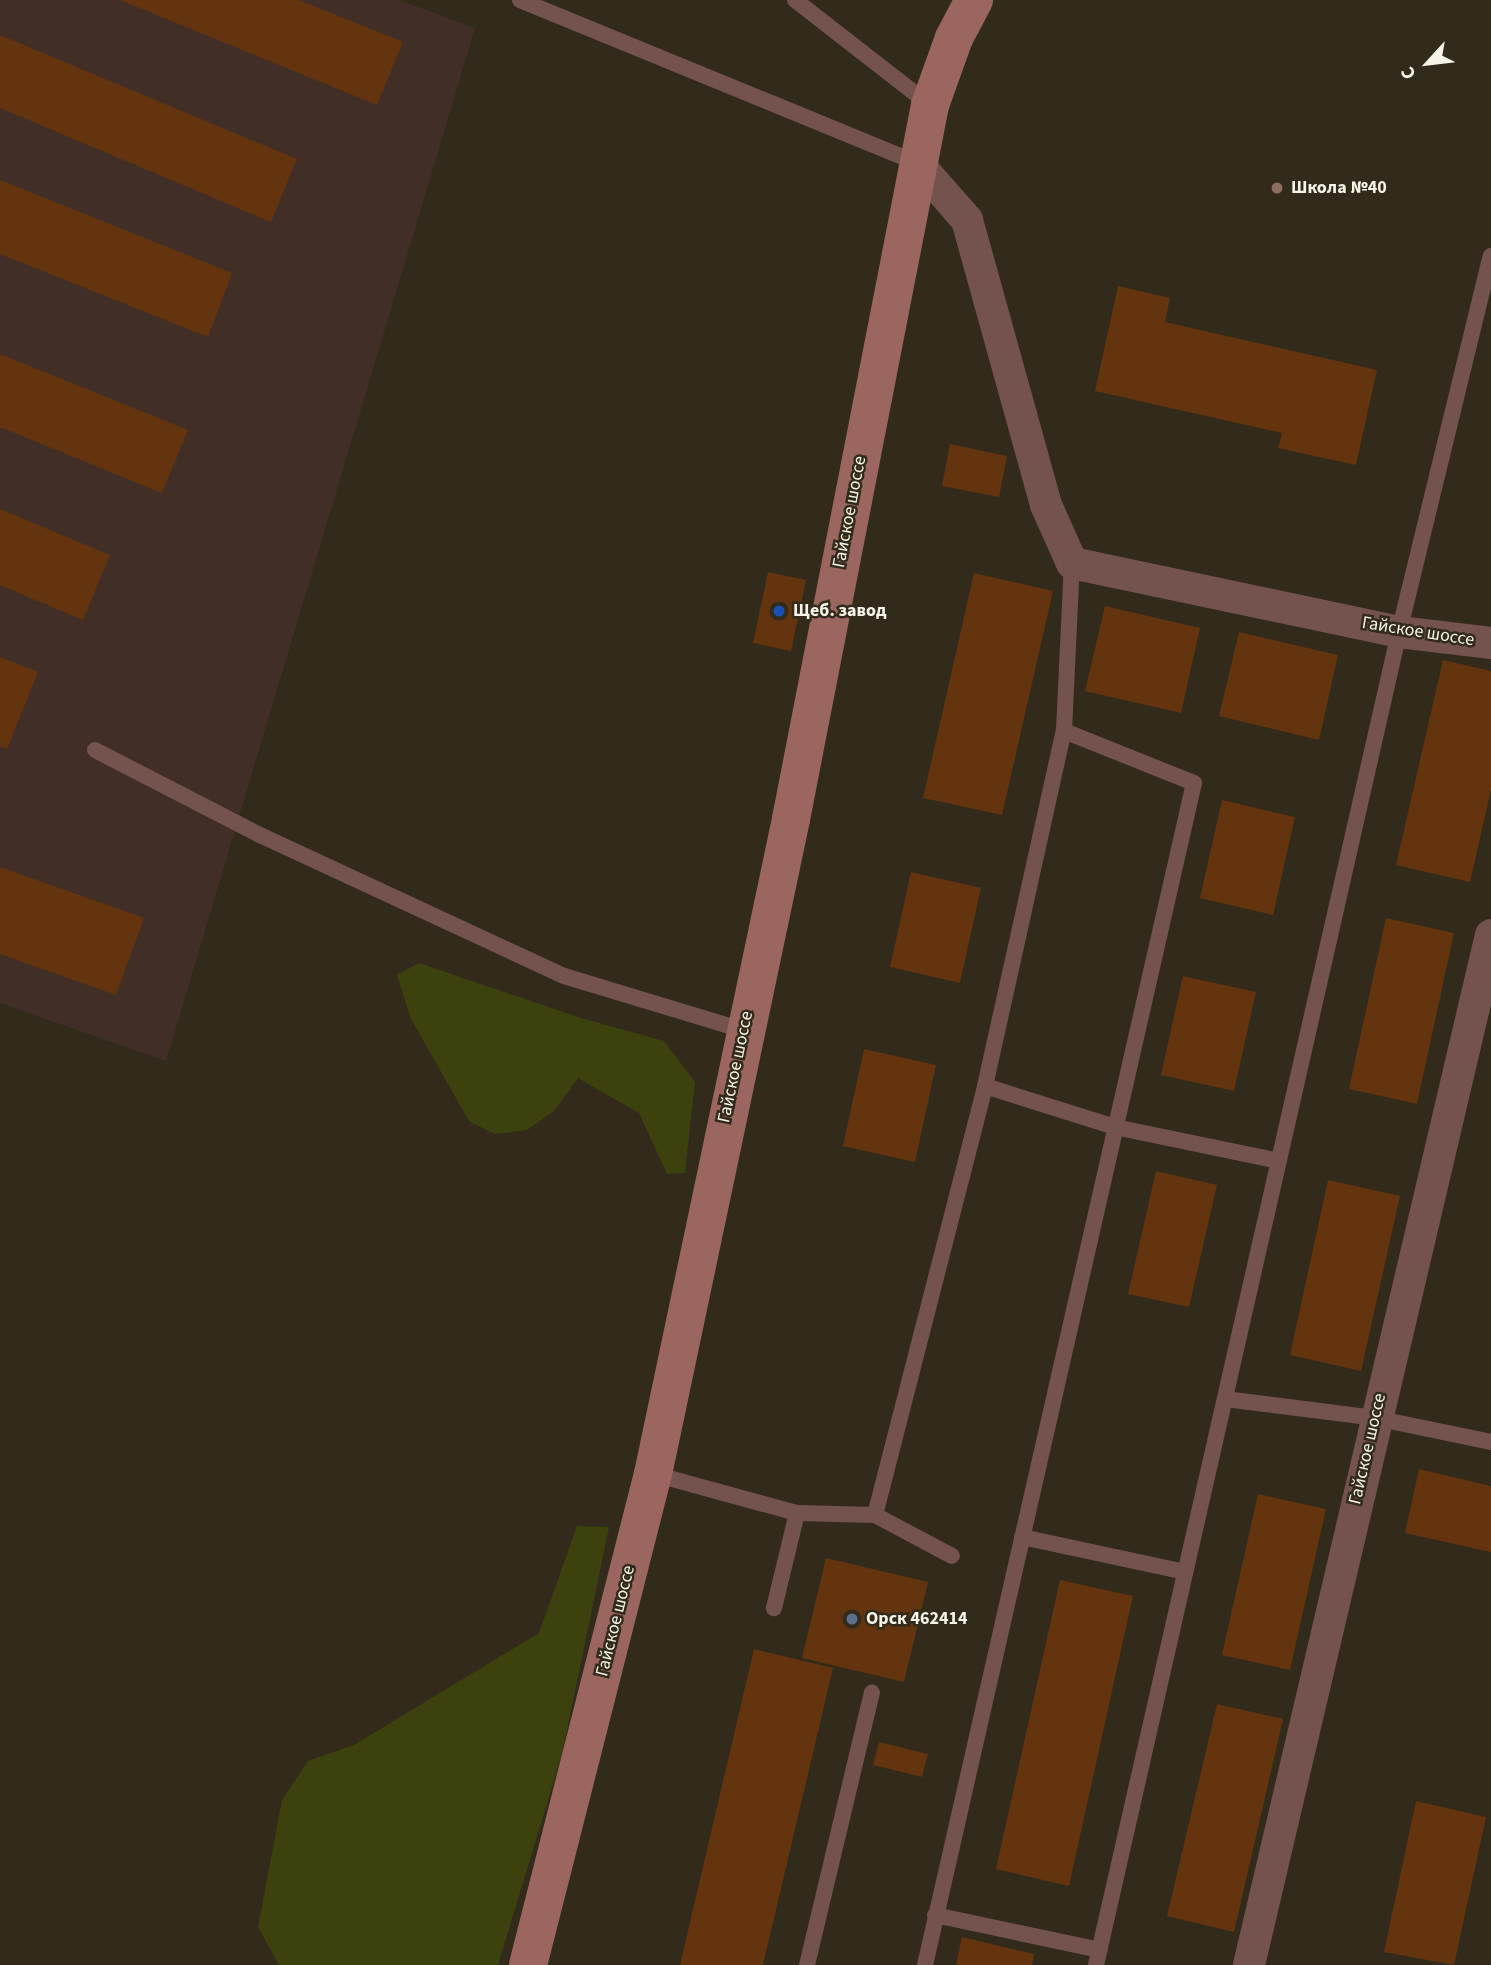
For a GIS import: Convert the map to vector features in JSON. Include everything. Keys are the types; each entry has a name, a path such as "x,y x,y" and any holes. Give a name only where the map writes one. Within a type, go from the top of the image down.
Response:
{"main road":[{"name":"Гайское шоссе","path":"528,1965 653,1474 743,1030 791,819 930,105 954,38 974,0"}],"street":[{"path":"917,163 967,220 1046,505 1072,563"},
{"name":"Гайское шоссе","path":"1072,563 1399,632 1491,643"},
{"name":"Гайское шоссе","path":"1249,1965 1375,1418 1491,934"}],"lane":[{"path":"520,0 917,163"},
{"path":"795,0 930,105"},
{"path":"935,1915 1098,1958 1399,632 1491,256"},
{"path":"875,1515 985,1086 1064,731 1072,563"},
{"path":"925,1965 1194,783 1064,731"},
{"path":"95,750 260,835 564,976 743,1030"},
{"path":"985,1086 1115,1127 1279,1161"},
{"path":"1225,1399 1375,1418 1491,1442"},
{"path":"653,1474 797,1513 875,1515 952,1556"},
{"path":"774,1608 797,1513"},
{"path":"1022,1537 1185,1572"},
{"path":"807,1965 872,1693"}],"shaded area":[{"path":"0,0 399,0 475,28 166,1061 0,1003"}],"green space":[{"path":"419,963 581,1018 664,1041 695,1082 685,1173 667,1174 639,1113 578,1078 554,1111 527,1130 495,1134 469,1121 411,1019 397,975"},
{"path":"577,1526 609,1527 562,1754 498,1965 279,1965 258,1927 282,1800 308,1761 354,1745 539,1633"}],"building":[{"path":"120,0 299,0 403,42 377,105"},
{"path":"0,35 297,159 271,222 0,108"},
{"path":"0,180 232,273 208,337 0,254"},
{"path":"1118,286 1170,298 1165,322 1377,370 1356,465 1278,448 1282,433 1095,391"},
{"path":"0,354 188,430 162,493 0,427"},
{"path":"950,444 1007,456 999,497 942,486"},
{"path":"0,509 110,555 83,620 0,585"},
{"name":"Щеб. завод","path":"768,572 806,580 791,651 753,643"},
{"path":"974,573 1053,591 1002,815 923,798"},
{"path":"1105,606 1200,628 1181,713 1085,691"},
{"path":"1239,632 1338,655 1319,740 1219,716"},
{"path":"0,657 38,672 7,749 0,746"},
{"path":"1443,660 1491,671 1491,790 1470,882 1396,865"},
{"path":"1222,800 1295,817 1273,915 1200,898"},
{"path":"0,867 144,918 116,995 0,954"},
{"path":"911,872 981,888 960,983 890,967"},
{"path":"1386,918 1454,933 1417,1104 1349,1089"},
{"path":"1183,976 1256,992 1234,1091 1161,1075"},
{"path":"864,1049 936,1065 915,1162 843,1146"},
{"path":"1156,1171 1217,1185 1189,1307 1128,1294"},
{"path":"1328,1180 1400,1196 1361,1371 1290,1355"},
{"path":"1419,1469 1491,1486 1491,1552 1405,1533"},
{"path":"1258,1494 1326,1509 1290,1670 1222,1655"},
{"path":"826,1558 928,1582 904,1682 802,1658"},
{"path":"1060,1580 1133,1596 1069,1886 996,1869"},
{"path":"754,1649 833,1668 763,1965 680,1965"},
{"path":"1217,1704 1283,1719 1234,1932 1167,1916"},
{"path":"879,1742 928,1754 922,1777 873,1765"},
{"path":"1416,1801 1486,1817 1454,1965 1384,1952"},
{"path":"962,1937 1034,1954 1032,1965 956,1965"}],"place":[{"name":"Школа №40","path":"1277,188"},
{"name":"Щеб. завод","path":"779,611"},
{"name":"Орск 462414","path":"852,1619"}]}
